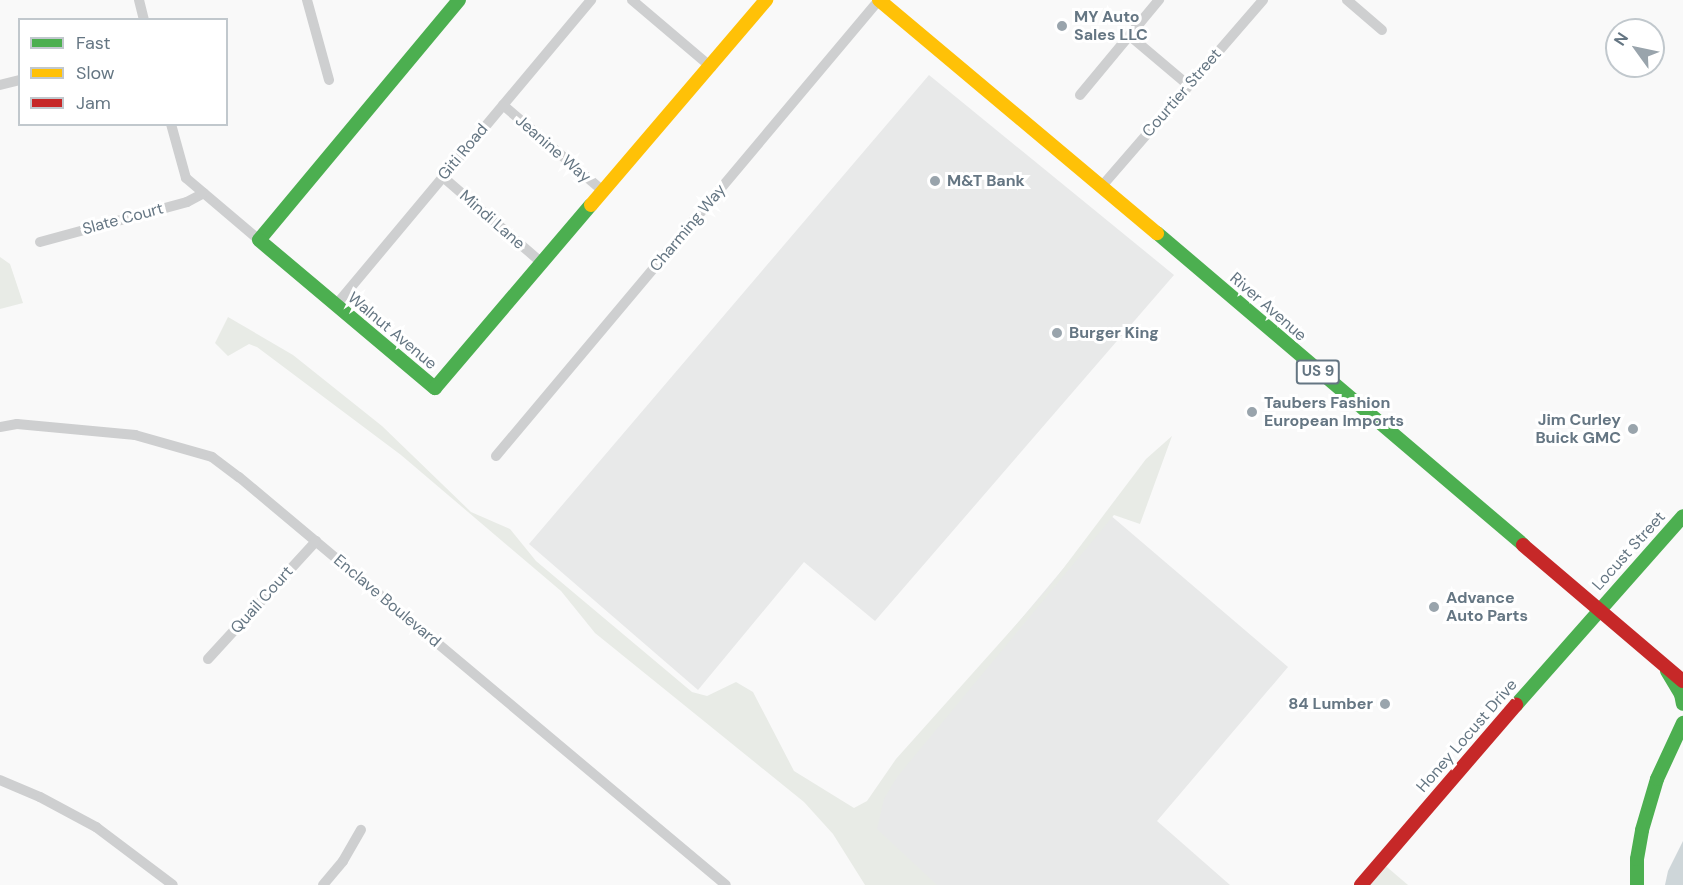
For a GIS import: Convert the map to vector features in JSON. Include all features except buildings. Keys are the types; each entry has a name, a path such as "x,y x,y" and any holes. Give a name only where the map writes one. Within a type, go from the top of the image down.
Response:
{"main road":[{"path":"259,240 459,0"},
{"name":"Walnut Avenue","path":"259,240 435,388 766,0"},
{"name":"River Avenue","path":"879,0 1102,186 1413,454 1662,663"},
{"name":"Locust Street","path":"1599,609 1683,516"},
{"name":"Honey Locust Drive","path":"1361,885 1599,609"},
{"path":"1662,663 1681,694 1683,704"},
{"name":"US 9","path":"1662,663 1683,681"},
{"path":"1637,885 1637,859 1642,830 1657,778 1683,723"},
{"path":"1643,885 1651,820 1663,782 1683,747"}],"street":[{"path":"139,0 144,18"},
{"path":"307,0 329,80"},
{"name":"Giti Road","path":"336,305 591,0"},
{"path":"632,0 711,67"},
{"name":"Charming Way","path":"496,456 879,0"},
{"path":"1080,94 1159,0"},
{"name":"Courtier Street","path":"1102,186 1263,0"},
{"path":"1347,0 1382,30"},
{"path":"1130,36 1188,85"},
{"path":"0,85 18,80"},
{"name":"Jeanine Way","path":"503,105 604,192"},
{"path":"172,126 186,178 259,240"},
{"name":"Mindi Lane","path":"443,177 542,263"},
{"name":"Slate Court","path":"40,242 186,202 204,193"},
{"name":"Enclave Boulevard","path":"0,427 16,424 135,435 212,457 316,541 726,885"},
{"name":"Quail Court","path":"208,659 316,541"},
{"path":"0,780 40,797 96,827 173,885"},
{"path":"323,885 343,861 361,830"}],"shaded area":[{"path":"929,75 1174,275 875,621 804,562 698,690 529,544"},
{"path":"0,257 10,264 23,303 0,309"},
{"path":"228,317 293,355 382,426 471,512 510,529 536,561 692,692 707,696 736,682 753,692 794,771 854,808 867,801 896,759 1047,590 1146,459 1172,436 1140,524 1114,515 897,777 884,799 877,829 937,885 865,885 833,834 804,802 595,633 561,591 401,455 257,347 249,344 228,356 215,343"},
{"path":"1109,514 1288,667 1157,821 1230,885 936,885 855,817"},
{"path":"1683,841 1683,885 1665,885 1668,871"},
{"path":"1381,862 1408,885 1361,885"}],"traffic: fast":[{"path":"459,0 259,240 435,388 591,205"},
{"path":"1157,233 1523,545"},
{"path":"1516,705 1683,516"},
{"path":"1667,671 1681,694 1683,704"},
{"path":"1637,885 1637,859 1642,830 1657,779 1683,723"}],"traffic: slow":[{"path":"591,205 766,0"},
{"path":"879,0 1157,233"}],"traffic: jam":[{"path":"1523,545 1683,681"},
{"path":"1361,885 1516,705"}],"place":[{"name":"MY Auto Sales LLC","path":"1062,26"},
{"name":"M&T Bank","path":"935,181"},
{"name":"Burger King","path":"1057,333"},
{"name":"Taubers Fashion European Imports","path":"1252,412"},
{"name":"Jim Curley Buick GMC","path":"1633,429"},
{"name":"Advance Auto Parts","path":"1434,607"},
{"name":"84 Lumber","path":"1385,704"}]}
